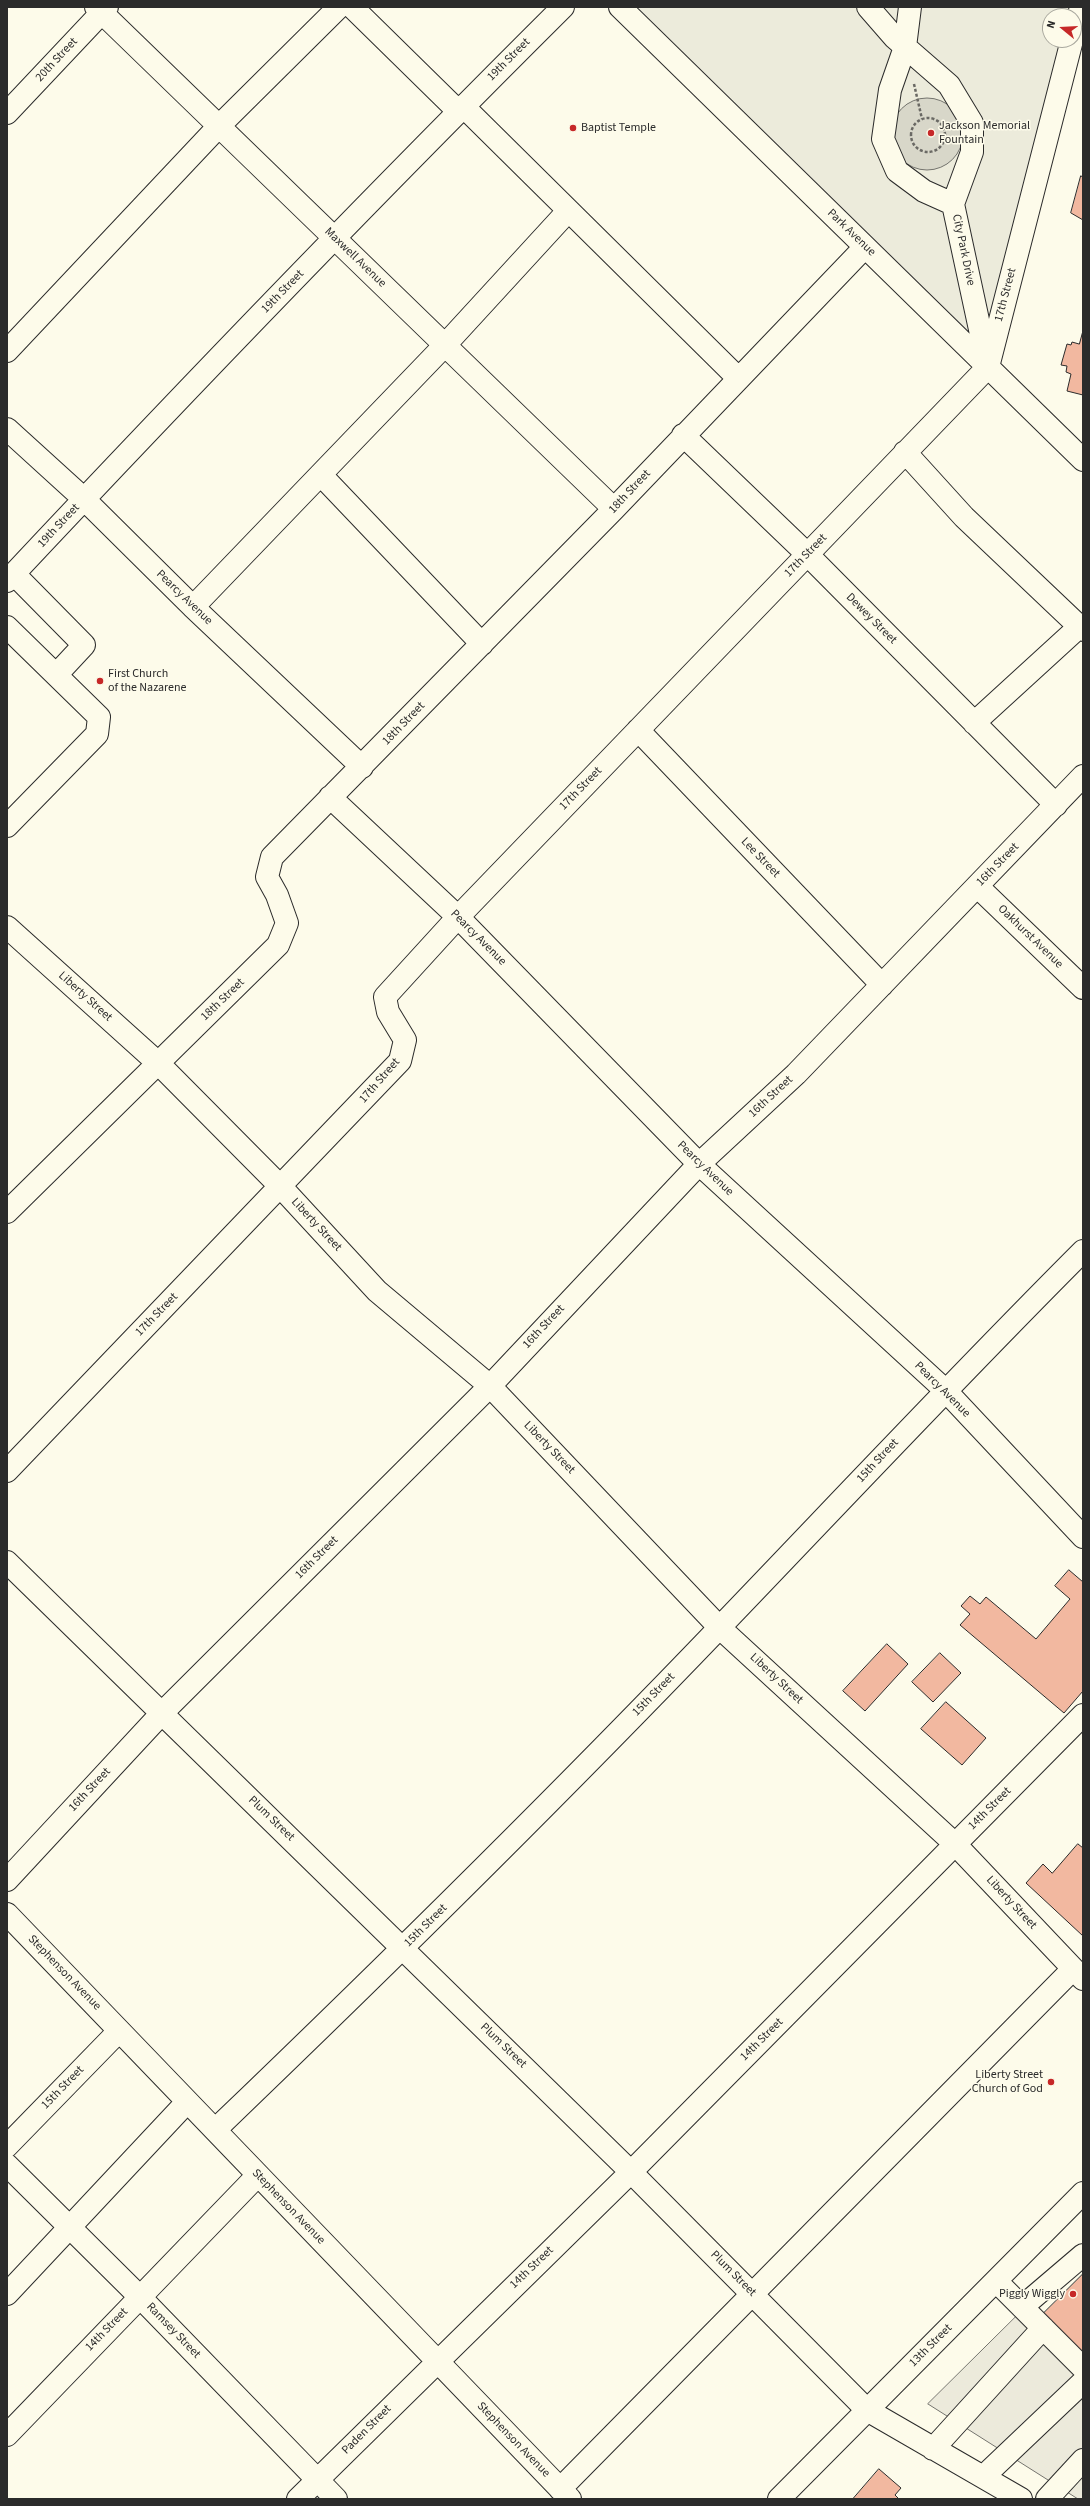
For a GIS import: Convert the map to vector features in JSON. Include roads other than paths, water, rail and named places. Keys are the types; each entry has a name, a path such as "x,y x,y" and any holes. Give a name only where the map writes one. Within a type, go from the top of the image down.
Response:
{"street":[{"path":"7,351 219,126 339,7"},
{"path":"352,7 568,211 738,378"},
{"name":"19th Street","path":"10,577 460,108 563,7"},
{"name":"Park Avenue","path":"620,7 1083,460"},
{"name":"City Park Drive","path":"868,7 906,46 949,85 972,123 972,152 953,204 988,367"},
{"path":"910,7 906,46 890,90 883,139 897,171 924,191 953,204"},
{"name":"Maxwell Avenue","path":"101,9 219,126 614,509"},
{"name":"20th Street","path":"7,113 101,9"},
{"name":"17th Street","path":"7,1471 281,1187 400,1061 405,1040 388,1012 385,997 458,917 988,367 1070,48"},
{"path":"193,607 445,345 568,211"},
{"name":"18th Street","path":"7,1212 278,945 287,923 277,895 267,878 272,857 614,509 683,435 865,247"},
{"name":"Pearcy Avenue","path":"7,429 84,499 193,607 362,767"},
{"name":"Dewey Street","path":"683,435 807,554 1056,805"},
{"path":"905,452 964,517 1081,628 974,723"},
{"path":"321,474 482,644"},
{"path":"10,577 84,645 56,674"},
{"path":"7,627 99,717 97,734 7,826"},
{"name":"Lee Street","path":"638,730 882,985"},
{"name":"16th Street","path":"7,1880 162,1712 490,1386 699,1164 796,1074 1083,776"},
{"name":"Pearcy Avenue","path":"330,797 458,917 699,1164 945,1390 1083,1537"},
{"name":"Oakhurst Avenue","path":"977,886 1083,988"},
{"name":"Liberty Street","path":"7,927 158,1063 281,1187 376,1291 490,1386 720,1628 955,1844 1078,1974"},
{"name":"15th Street","path":"215,2130 404,1949 720,1628 945,1390 1083,1251"},
{"name":"Plum Street","path":"7,1562 631,2172 868,2410 1021,2499"},
{"name":"14th Street","path":"437,2361 631,2172 1083,1715"},
{"name":"Stephenson Avenue","path":"7,1914 565,2494"},
{"path":"565,2494 751,2292 955,2091 1078,1974"},
{"name":"15th Street","path":"7,2146 119,2031"},
{"path":"7,2294 188,2102"},
{"name":"Ramsey Street","path":"7,2165 140,2296 336,2499"},
{"name":"14th Street","path":"7,2434 258,2175"},
{"name":"13th Street","path":"779,2499 1083,2193"},
{"path":"1022,2307 1083,2255"},
{"path":"996,2281 1083,2368"},
{"path":"933,2449 1043,2328"},
{"name":"Paden Street","path":"298,2499 437,2361"},
{"path":"983,2477 1083,2382"},
{"path":"1047,2499 1083,2460"}],"place":[{"name":"Baptist Temple","path":"573,128"},
{"name":"Jackson Memorial Fountain","path":"931,133"},
{"name":"First Church of the Nazarene","path":"100,681"},
{"name":"Liberty Street Church of God","path":"1051,2082"},
{"name":"Piggly Wiggly","path":"1073,2294"}]}
